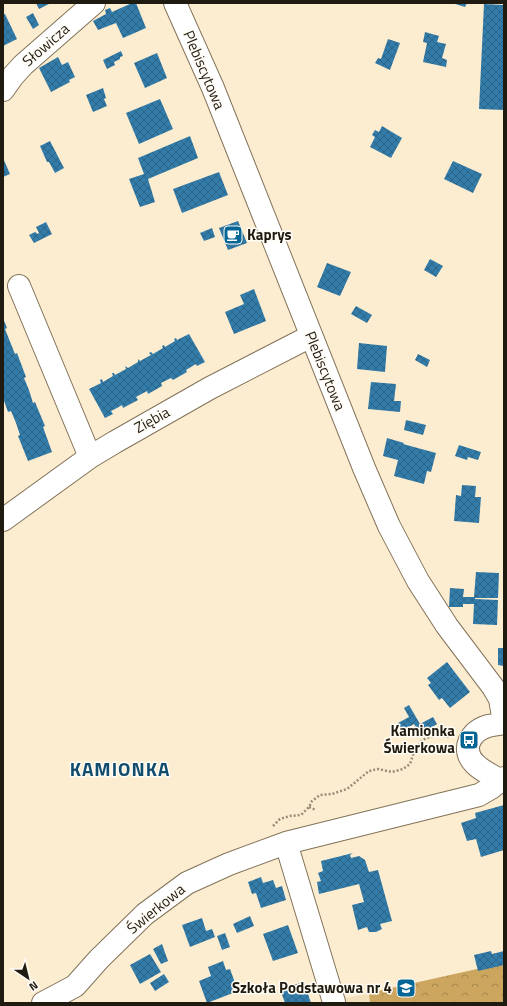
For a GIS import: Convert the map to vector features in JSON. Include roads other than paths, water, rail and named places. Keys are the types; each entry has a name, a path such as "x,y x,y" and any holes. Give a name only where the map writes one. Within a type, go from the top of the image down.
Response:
{"street":[{"name":"Słowicza","path":"3,90 23,65 94,3"},
{"name":"Plebiscytowa","path":"175,3 213,88 311,336 389,526 418,581 447,626 493,687 500,699 504,722"},
{"path":"19,286 90,457"},
{"name":"Ziębia","path":"3,520 90,457 115,442 210,388 311,336"},
{"path":"503,779 474,763 469,755 467,747 469,740 479,730 504,722"},
{"name":"Świerkowa","path":"43,1003 77,995 99,959 145,914 187,883 228,864 286,843 479,795 503,779"},
{"path":"286,843 334,1002"}],"place":[{"name":"Kaprys","path":"233,235"},
{"name":"Kamionka Świerkowa","path":"469,740"},
{"name":"Szkoła Podstawowa nr 4","path":"406,988"}],"district":[{"name":"KAMIONKA","path":"120,769"}]}
